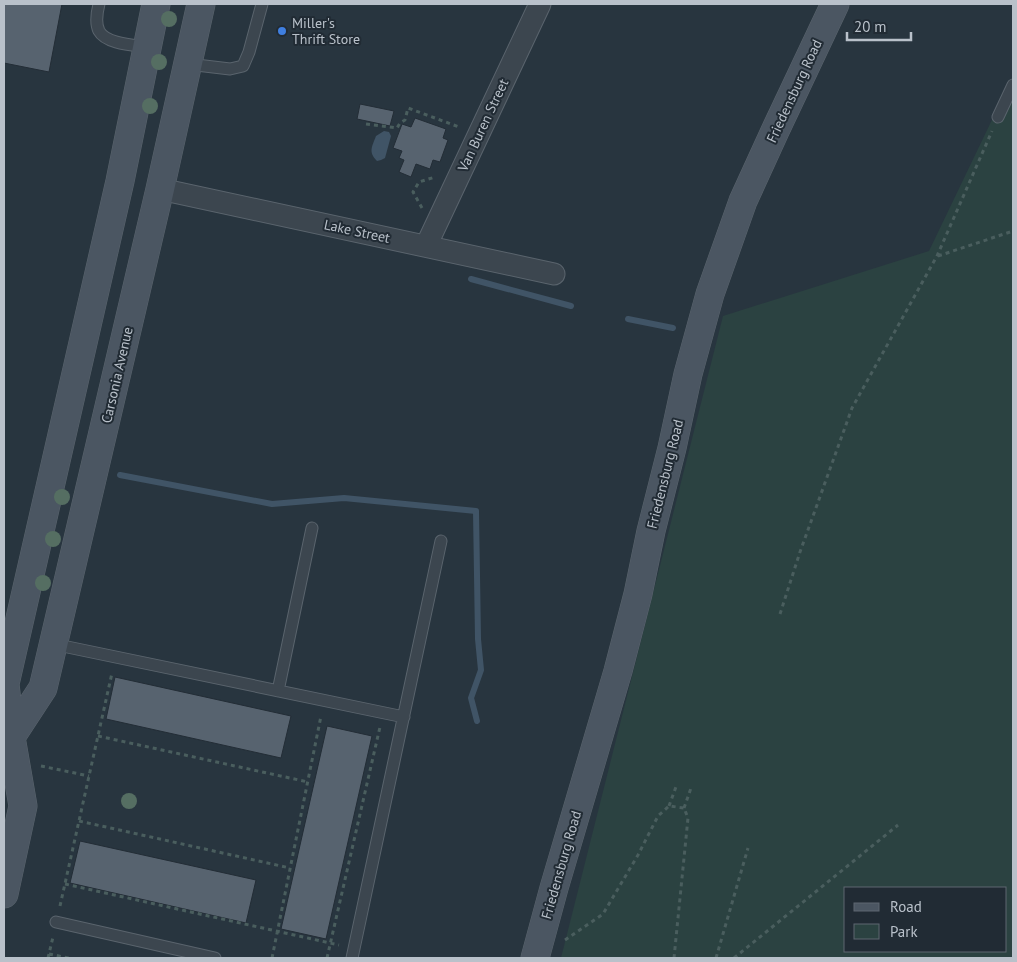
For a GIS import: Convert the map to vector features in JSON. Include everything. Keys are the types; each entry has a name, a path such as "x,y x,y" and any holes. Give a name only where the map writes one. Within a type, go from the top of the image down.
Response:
{"street":[{"path":"4,894 23,806 6,740 5,684 120,181 156,4"},
{"name":"Carsonia Avenue","path":"6,740 43,688 160,189 200,4"},
{"name":"Van Buren Street","path":"426,246 540,4"},
{"name":"Friedensburg Road","path":"535,958 618,671 638,594 688,374 710,294 743,201 835,4"},
{"name":"Lake Street","path":"160,189 554,274"}],"lane":[{"path":"99,4 96,16 99,31 107,39 147,47"},
{"path":"188,64 230,69 243,66 249,52 262,4"},
{"path":"998,117 1013,85"},
{"path":"278,691 312,528"},
{"path":"353,953 441,541"},
{"path":"54,644 404,717"},
{"path":"56,922 215,958"}],"path":[{"path":"366,124 397,128 405,120 408,108 462,128"},
{"path":"780,614 800,552 852,408 937,256 998,117"},
{"path":"424,211 413,192 419,182 443,174"},
{"path":"937,256 1013,231"},
{"path":"69,958 49,956 113,668"},
{"path":"272,958 325,700"},
{"path":"327,958 380,727 372,725"},
{"path":"98,736 308,782"},
{"path":"48,767 89,776"},
{"path":"562,942 604,914 658,816 669,806 677,784"},
{"path":"674,958 688,818 684,808 691,788"},
{"path":"669,806 684,808"},
{"path":"79,821 290,868"},
{"path":"734,958 898,825"},
{"path":"716,958 748,848"},
{"path":"65,884 331,943 353,953"}],"green space":[{"path":"1013,76 1013,958 561,958 723,316 929,251"}],"water":[{"path":"384,131 389,132 391,136 385,158 377,161 372,155 372,146 376,136"}],"building":[{"path":"4,4 62,4 49,72 4,63"},
{"path":"360,104 394,111 390,126 357,119"},
{"path":"415,118 446,129 443,138 448,140 440,162 433,160 430,169 416,164 411,177 399,172 404,160 399,158 402,151 393,148 402,124 411,127"},
{"path":"115,677 291,716 281,758 106,719"},
{"path":"327,726 372,736 326,939 281,929"},
{"path":"80,841 256,880 246,923 70,883"}],"waterway":[{"path":"471,279 571,306"},
{"path":"628,319 673,328"},
{"path":"120,475 272,504 344,498 476,511 478,639 481,670 471,698 477,721"}],"place":[{"name":"Miller's Thrift Store","path":"282,31"}]}
